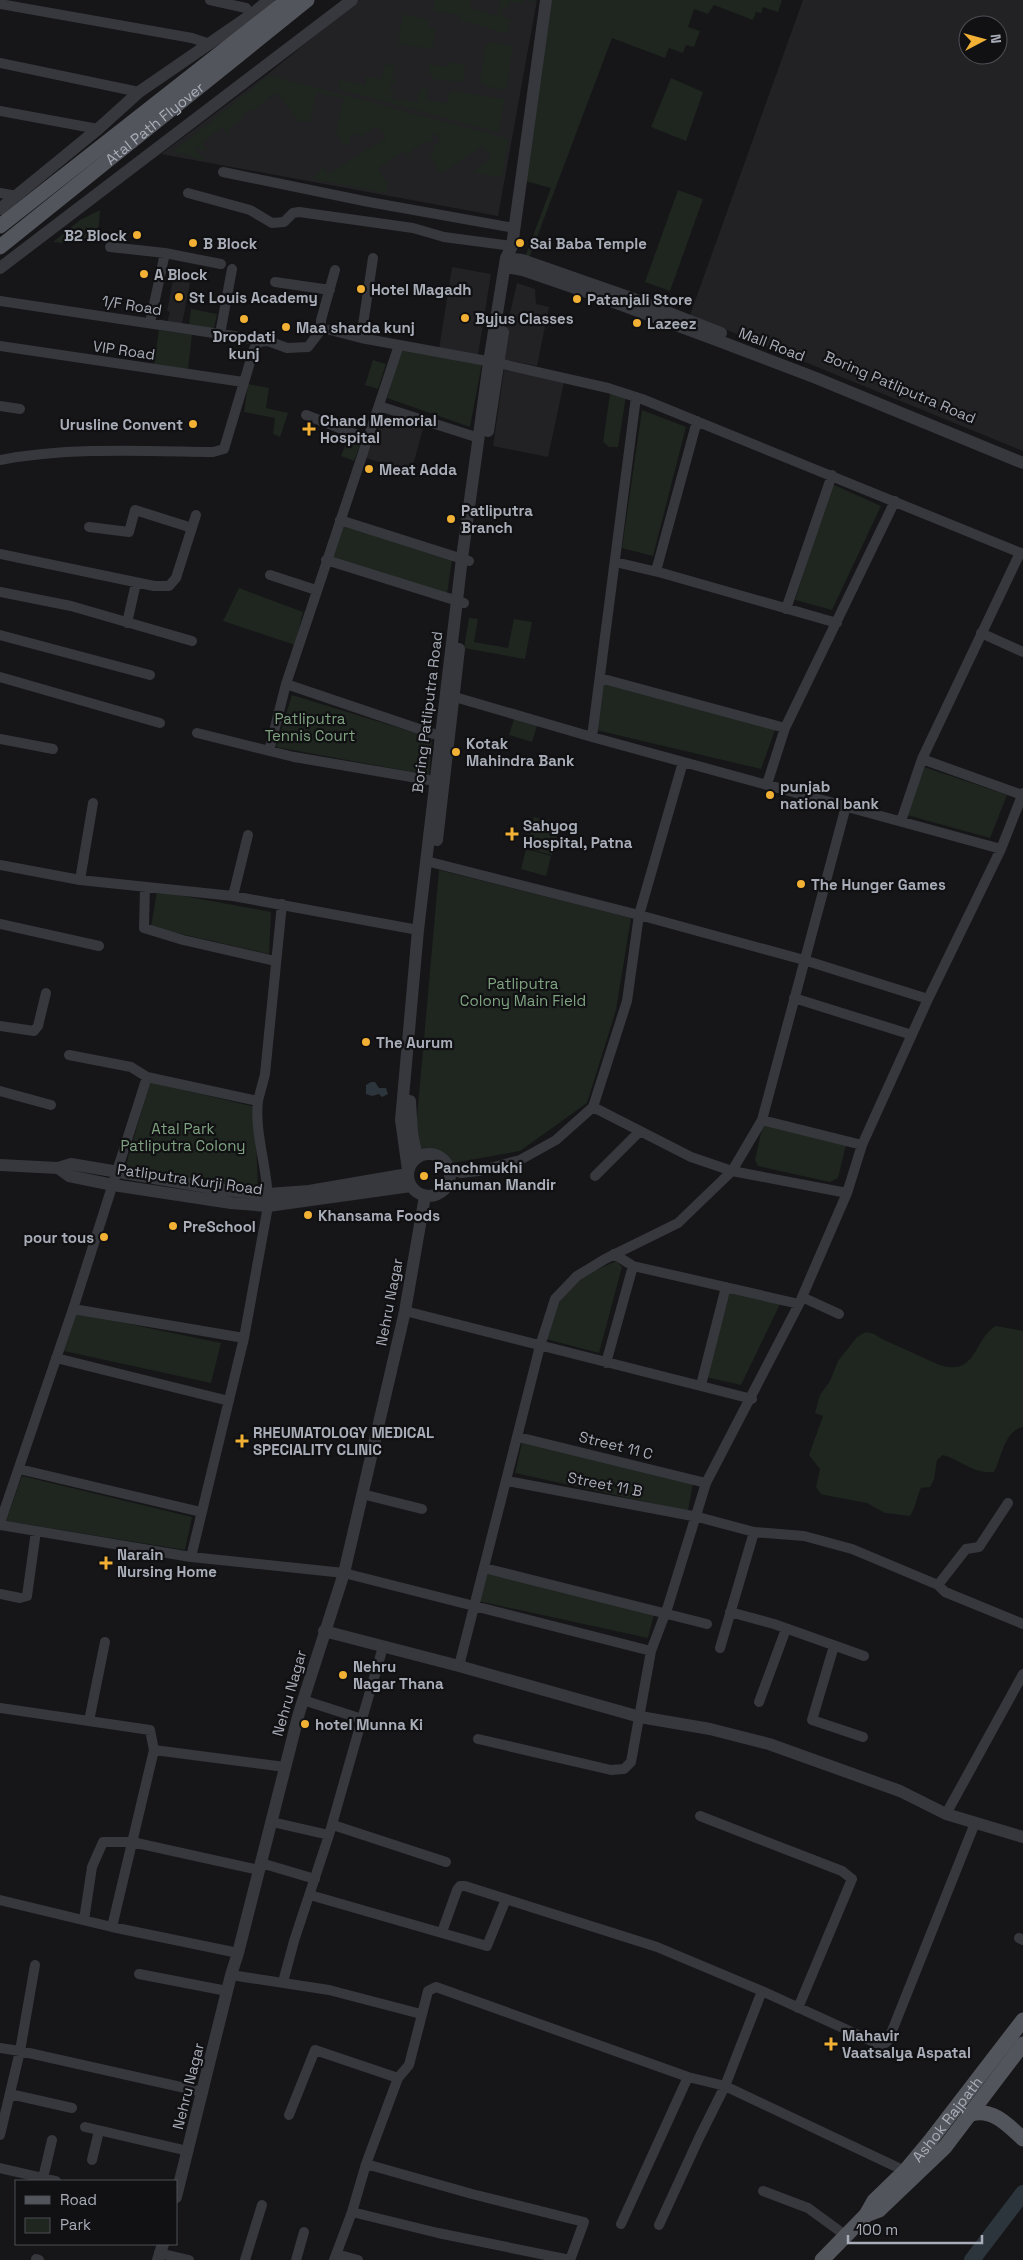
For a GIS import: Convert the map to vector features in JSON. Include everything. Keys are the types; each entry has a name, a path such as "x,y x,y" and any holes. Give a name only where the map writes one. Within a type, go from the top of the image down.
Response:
{"main road":[{"name":"Atal Path Flyover","path":"0,226 288,0"},
{"name":"Atal Path Flyover","path":"0,247 307,0"},
{"name":"Ashok Rajpath","path":"822,2260 866,2215 874,2201 905,2171 936,2134 1023,2020"},
{"name":"Ashok Rajpath","path":"866,2215 879,2210 945,2147 1023,2044"},
{"path":"993,2085 994,2100 1001,2118 1023,2139"},
{"path":"971,2114 986,2113 1001,2118"}],"street":[{"path":"210,0 246,8 251,15"},
{"path":"0,209 140,92 251,15 269,0"},
{"path":"0,268 352,0"},
{"name":"Boring Patliputra Road","path":"409,1177 401,1120 460,602 546,0"},
{"path":"0,4 192,38 210,44"},
{"path":"0,63 140,92"},
{"path":"0,111 98,129"},
{"path":"223,172 369,202 514,228"},
{"path":"0,193 17,196"},
{"path":"188,193 250,210 272,223 284,222 293,213 299,212 413,228 509,259"},
{"path":"110,247 221,264"},
{"path":"150,323 165,254"},
{"path":"361,338 373,258"},
{"name":"Mall Road","path":"509,259 523,270 629,302 817,374 1004,452 1023,463"},
{"path":"220,334 232,269"},
{"path":"335,270 321,320 321,330 330,330 361,338 494,362 636,397 1021,553 922,759 901,820"},
{"path":"275,282 330,290"},
{"name":"1/F Road","path":"0,300 248,338 259,342 268,341 287,348 305,348 321,330"},
{"path":"0,460 22,456 104,450 213,452 224,449 243,382 254,349 259,342"},
{"path":"269,751 286,684 316,590 399,345"},
{"name":"VIP Road","path":"0,346 243,382"},
{"name":"Boring Patliputra Road","path":"466,559 479,438 494,362"},
{"path":"592,737 636,397"},
{"path":"0,406 20,409"},
{"path":"379,406 479,438"},
{"path":"306,416 368,439"},
{"path":"656,571 697,421"},
{"path":"1004,452 1023,456"},
{"path":"786,609 832,475"},
{"path":"767,784 785,728 895,501"},
{"path":"90,527 129,532 134,510 192,528"},
{"path":"0,554 163,587 173,584 196,515"},
{"path":"340,520 466,559"},
{"path":"326,560 460,602"},
{"path":"615,562 656,571 837,623"},
{"path":"270,575 316,590"},
{"path":"128,622 136,583"},
{"path":"0,592 71,606 192,641"},
{"path":"981,633 1023,652"},
{"path":"0,635 150,675"},
{"path":"0,678 160,724"},
{"path":"600,678 785,728"},
{"path":"286,684 440,736"},
{"path":"450,696 592,737 901,820 1001,849"},
{"name":"Boring Patliputra Road","path":"417,1158 412,1133 410,1096 418,930 430,862 440,736 450,696"},
{"path":"197,733 269,751 435,781"},
{"path":"0,739 53,749"},
{"path":"478,1739 618,1771 624,1769 631,1762 651,1651 666,1613 698,1517 706,1483 752,1399 801,1301 846,1193 862,1145 928,999 1001,849 1023,794 922,759"},
{"path":"448,1169 461,1173 479,1171 520,1160 556,1140 593,1107 627,1001 639,915 683,762"},
{"path":"80,880 92,803"},
{"path":"459,1666 540,1346 555,1299 577,1276 614,1254 678,1223 732,1171 762,1120 846,806"},
{"path":"233,896 248,835"},
{"path":"430,862 639,915 804,960 928,999"},
{"path":"0,865 80,880 233,896 418,930"},
{"path":"145,887 144,928 183,940 275,961"},
{"path":"191,1557 244,1338 268,1200 259,1126 258,1101 265,1074 282,904"},
{"path":"0,924 99,946"},
{"path":"0,1026 34,1031 38,1026 46,993"},
{"path":"794,998 912,1035"},
{"path":"69,1055 131,1067 147,1077 258,1101"},
{"path":"147,1077 73,1310 0,1524 191,1557 344,1573 651,1651"},
{"path":"0,1091 52,1105"},
{"path":"593,1107 691,1157 732,1171 846,1193"},
{"path":"762,1120 862,1145"},
{"path":"595,1176 640,1131"},
{"path":"432,1155 445,1162 449,1176 444,1189 439,1194 425,1196 417,1193 409,1177 417,1158 432,1155"},
{"name":"Patliputra Kurji Road","path":"0,1165 58,1168 71,1164 225,1190 268,1200"},
{"name":"Patliputra Kurji Road","path":"58,1168 69,1176 113,1185 231,1203 268,1200 409,1177"},
{"name":"Nehru Nagar","path":"178,2189 285,1767 324,1631 344,1573 405,1311 425,1196"},
{"path":"614,1254 633,1266 726,1287 801,1301 839,1314"},
{"path":"606,1363 633,1266"},
{"path":"701,1385 726,1287"},
{"path":"73,1310 244,1338"},
{"path":"405,1311 752,1399"},
{"path":"56,1358 229,1401"},
{"name":"Street 11 C","path":"518,1437 706,1483"},
{"path":"19,1469 202,1512"},
{"name":"Street 11 B","path":"507,1481 698,1517 754,1532 804,1536 852,1549 938,1585 945,1592 1023,1624"},
{"path":"362,1494 422,1509"},
{"path":"938,1585 967,1548 979,1547 1008,1503"},
{"path":"0,1594 20,1598 27,1596 36,1531"},
{"path":"720,1648 754,1532"},
{"path":"484,1568 707,1624"},
{"path":"730,1612 864,1656"},
{"path":"759,1702 786,1629"},
{"path":"324,1631 459,1666 640,1717 710,1729 799,1753 900,1791 946,1814 1023,1837"},
{"path":"89,1721 105,1642"},
{"path":"283,1982 294,1941 333,1824 383,1646"},
{"path":"834,1646 812,1720 863,1737"},
{"path":"946,1814 1023,1674"},
{"path":"304,1700 362,1719"},
{"path":"0,1708 150,1730 154,1750 112,1927"},
{"path":"154,1750 285,1767"},
{"path":"700,1816 842,1870 852,1878 798,2008"},
{"path":"272,1822 329,1835"},
{"path":"442,1932 460,1886 657,1947 762,1991 878,2044 884,2044 888,2041 975,1823"},
{"path":"333,1824 446,1862"},
{"path":"84,1920 92,1867 103,1842 132,1842 315,1879"},
{"path":"310,1895 487,1946 506,1899"},
{"path":"0,1900 112,1927 238,1953"},
{"path":"0,2135 20,2051 35,1965"},
{"path":"139,1974 227,1991"},
{"path":"231,1975 328,1990 422,2014"},
{"path":"358,2260 335,2257 352,2212 366,2164 398,2078 410,2064 428,1991 436,1987 688,2077 725,2086 905,2171"},
{"path":"659,2225 698,2138 725,2086 762,1991"},
{"path":"0,2048 203,2092"},
{"path":"289,2115 315,2050 320,2050 398,2078"},
{"path":"621,2224 688,2077"},
{"path":"10,2094 72,2108"},
{"path":"85,2127 188,2151"},
{"path":"92,2160 99,2131"},
{"path":"43,2178 52,2140"},
{"path":"352,2212 438,2233 570,2260 584,2222 472,2194 366,2164"},
{"path":"0,2168 52,2180"},
{"path":"763,2191 808,2208 845,2235"},
{"path":"245,2260 262,2205"},
{"path":"296,2260 304,2232"},
{"path":"160,2252 189,2260"}],"shaded area":[{"path":"359,0 537,0 498,216 161,154 269,73"},
{"path":"803,0 1023,0 1023,451 690,315"},
{"path":"452,267 491,274 478,355 439,349"},
{"name":"St Louis Academy","path":"173,280 190,283 182,324 167,323 170,312 167,311"},
{"path":"517,283 535,289 536,304 549,307 537,366 503,359 501,352"},
{"path":"504,370 564,382 548,457 493,446"},
{"path":"384,416 423,429 411,472 366,458"},
{"path":"375,1082 379,1088 386,1088 388,1094 382,1097 379,1094 372,1096 366,1094 366,1085"}],"green space":[{"path":"435,0 471,0 471,8 498,16 500,0 524,0 523,4 510,1 508,8 503,7 502,15 499,16 510,19 507,34 459,21 460,15 433,11"},
{"path":"551,0 782,0 778,12 763,7 761,13 756,12 753,20 714,5 708,14 694,9 688,27 700,31 694,47 686,45 683,53 669,48 665,58 612,38 528,261 525,257 551,188 525,181"},
{"path":"403,13 430,21 428,27 435,30 432,49 398,44"},
{"path":"489,43 513,46 506,90 484,86 480,81 485,48"},
{"path":"448,62 465,65 463,82 432,79 432,74 428,73 430,64 447,67"},
{"path":"385,64 395,65 392,77 398,83 391,82 390,91 394,91 393,99 417,102 420,89 428,89 426,100 447,103 450,91 505,99 498,132 338,89 339,80 366,85 366,77 382,79"},
{"path":"269,75 509,139 502,177 472,173 491,158 483,145 440,174 430,155 435,151 432,146 440,141 435,133 431,136 433,140 428,144 426,141 409,152 410,155 408,157 404,151 378,169 387,183 387,193 312,179 323,167 328,174 386,138 378,126 359,137 356,133 349,137 351,143 345,146 336,131 344,98 316,92 310,122 298,122 277,92 251,112 249,110 243,114 244,117 229,129 228,134 222,127 202,143 206,149 203,152 198,146 195,148 205,161 174,151"},
{"path":"671,78 703,92 686,141 651,127"},
{"path":"678,190 703,199 670,291 645,282"},
{"path":"100,210 98,237 61,243 53,242 80,220"},
{"path":"191,309 217,314 214,328 189,325"},
{"path":"159,330 192,335 188,369 154,364"},
{"path":"402,348 482,363 470,427 387,398"},
{"path":"373,360 386,364 378,389 365,385"},
{"path":"248,384 269,388 266,408 288,413 280,437 273,434 275,418 244,412"},
{"path":"610,394 626,396 618,447 609,447 603,442"},
{"path":"642,410 686,427 653,556 622,548"},
{"path":"348,438 361,443 354,461 341,456"},
{"path":"832,484 881,506 832,610 795,600"},
{"path":"344,524 452,560 447,594 333,558"},
{"path":"239,588 303,612 295,645 223,621"},
{"path":"469,618 478,619 474,642 508,648 514,619 532,622 525,659 464,648"},
{"path":"602,682 775,730 761,769 596,730"},
{"name":"Patliputra Tennis Court","path":"292,695 432,738 429,775 276,747"},
{"path":"514,719 537,726 532,742 509,735"},
{"path":"924,767 1007,795 990,838 907,815"},
{"path":"534,817 560,824 552,855 526,848"},
{"path":"526,849 551,856 546,876 521,869"},
{"name":"Patliputra Colony Main Field","path":"439,870 631,918 616,1010 587,1103 520,1151 453,1163 436,1156 423,1158 416,1129"},
{"path":"157,891 271,912 269,954 151,927"},
{"name":"Atal Park Patliputra Colony","path":"150,1082 255,1107 258,1193 123,1175"},
{"path":"763,1124 846,1145 838,1178 830,1182 758,1166 755,1160"},
{"path":"616,1261 622,1267 599,1353 546,1339 562,1297 573,1283"},
{"path":"730,1293 780,1304 741,1385 706,1377"},
{"path":"76,1313 221,1343 211,1383 64,1351"},
{"path":"996,1326 1023,1331 1023,1427 1017,1429 1004,1445 994,1472 973,1469 943,1455 937,1460 934,1479 930,1487 921,1488 910,1516 885,1513 867,1503 821,1494 816,1487 820,1469 809,1455 823,1416 815,1413 820,1395 830,1381 838,1361 857,1337 866,1332 874,1334 935,1363 949,1367 959,1366 967,1362 988,1332"},
{"path":"522,1443 693,1483 688,1511 515,1473"},
{"path":"22,1476 192,1517 185,1550 6,1521"},
{"path":"486,1571 654,1614 648,1638 478,1601"}],"waterway":[{"path":"972,2260 1023,2193"}],"place":[{"name":"B2 Block","path":"137,235"},
{"name":"B Block","path":"193,243"},
{"name":"Sai Baba Temple","path":"520,243"},
{"name":"A Block","path":"144,274"},
{"name":"Hotel Magadh","path":"361,289"},
{"name":"St Louis Academy","path":"179,297"},
{"name":"Patanjali Store","path":"577,299"},
{"name":"Byjus Classes","path":"465,318"},
{"name":"Dropdati kunj","path":"244,319"},
{"name":"Lazeez","path":"637,323"},
{"name":"Maa sharda kunj","path":"286,327"},
{"name":"Urusline Convent","path":"193,424"},
{"name":"Chand Memorial Hospital","path":"309,429"},
{"name":"Meat Adda","path":"369,469"},
{"name":"Patliputra Branch","path":"451,519"},
{"name":"Kotak Mahindra Bank","path":"456,752"},
{"name":"punjab national bank","path":"770,795"},
{"name":"Sahyog Hospital, Patna","path":"512,834"},
{"name":"The Hunger Games","path":"801,884"},
{"name":"The Aurum","path":"366,1042"},
{"name":"Panchmukhi Hanuman Mandir","path":"424,1176"},
{"name":"Khansama Foods","path":"308,1215"},
{"name":"PreSchool","path":"173,1226"},
{"name":"pour tous","path":"104,1237"},
{"name":"RHEUMATOLOGY MEDICAL SPECIALITY CLINIC","path":"242,1441"},
{"name":"Narain Nursing Home","path":"106,1563"},
{"name":"Nehru Nagar Thana","path":"343,1675"},
{"name":"hotel Munna Ki","path":"305,1724"},
{"name":"Mahavir Vaatsalya Aspatal","path":"831,2044"}]}
